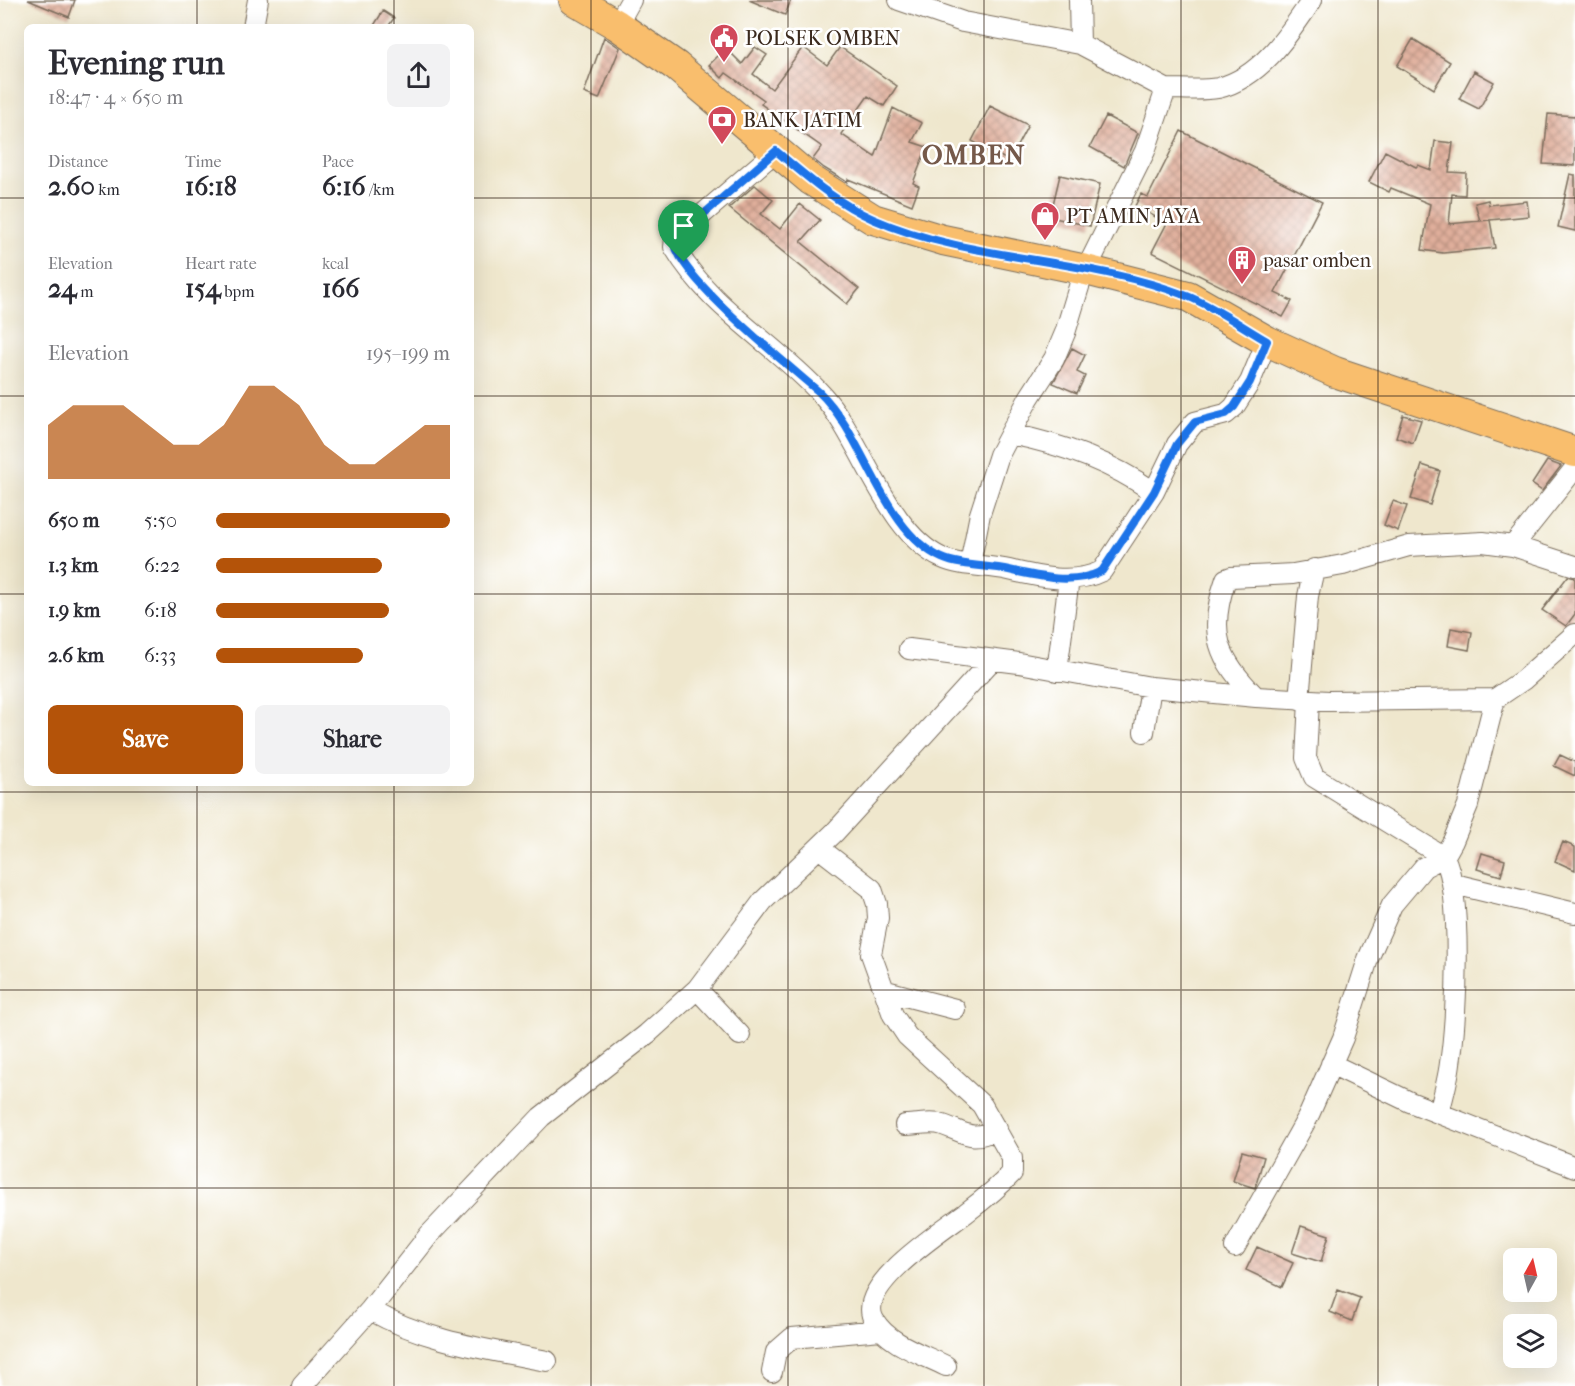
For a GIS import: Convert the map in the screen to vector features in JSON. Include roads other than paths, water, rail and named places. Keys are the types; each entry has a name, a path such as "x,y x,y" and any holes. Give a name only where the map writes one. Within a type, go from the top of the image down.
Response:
{"main road":[{"path":"573,0 624,12 776,151 833,196 873,219 944,240 1086,270 1188,296 1267,341 1335,372 1411,399 1462,412 1575,452"}],"street":[{"path":"254,24 258,0"},
{"path":"899,0 963,22 1080,44 1166,89 1216,88 1241,78 1271,56 1312,0"},
{"path":"1079,0 1082,18 1080,44"},
{"path":"970,564 989,481 1010,434 1054,359 1086,270 1145,151 1166,89"},
{"path":"776,151 683,231 675,239 674,247 702,286 821,394 845,425 877,483 909,533 938,556 970,564 1069,579 1090,577 1102,571 1154,492 1177,444 1195,422 1226,414 1234,407 1250,382 1267,341"},
{"path":"1010,434 1038,439 1099,459 1124,471 1154,492"},
{"path":"1513,546 1575,468"},
{"path":"1256,697 1229,668 1220,647 1219,614 1226,579 1239,575 1280,575 1359,561 1394,548 1482,542 1513,546 1575,566"},
{"path":"1314,569 1308,596 1304,700 1306,758 1314,777 1443,857 1454,884 1456,923 1450,1062 1439,1113"},
{"path":"1057,670 1069,579"},
{"path":"909,649 1057,670 1151,687 1256,697 1304,700 1495,699 1523,680 1575,634"},
{"path":"302,1386 370,1310 429,1235 541,1118 646,1034 697,989 763,901 819,848 992,660"},
{"path":"1144,732 1151,687"},
{"path":"1235,1247 1308,1117 1343,1038 1376,939 1392,905 1424,867 1443,857 1468,805 1495,699"},
{"path":"819,848 872,889 877,904 878,918 871,954 898,1026 955,1081 970,1092 997,1129 1012,1158 1012,1173 994,1192 928,1239 890,1274 871,1304 871,1313 881,1330 893,1339 946,1366"},
{"path":"1454,884 1575,913"},
{"path":"697,989 740,1035"},
{"path":"886,991 955,1009"},
{"path":"1331,1064 1439,1113 1575,1167"},
{"path":"905,1125 944,1125 974,1137 997,1129"},
{"path":"370,1310 399,1326 445,1341 547,1361"},
{"path":"772,1372 777,1352 792,1338 881,1330"}],"place":[{"name":"POLSEK OMBEN","path":"724,64"},
{"name":"BANK JATIM","path":"722,146"},
{"name":"PT AMIN JAYA","path":"1045,242"},
{"name":"pasar omben","path":"1242,286"}],"district":[{"name":"OMBEN","path":"974,155"}]}
